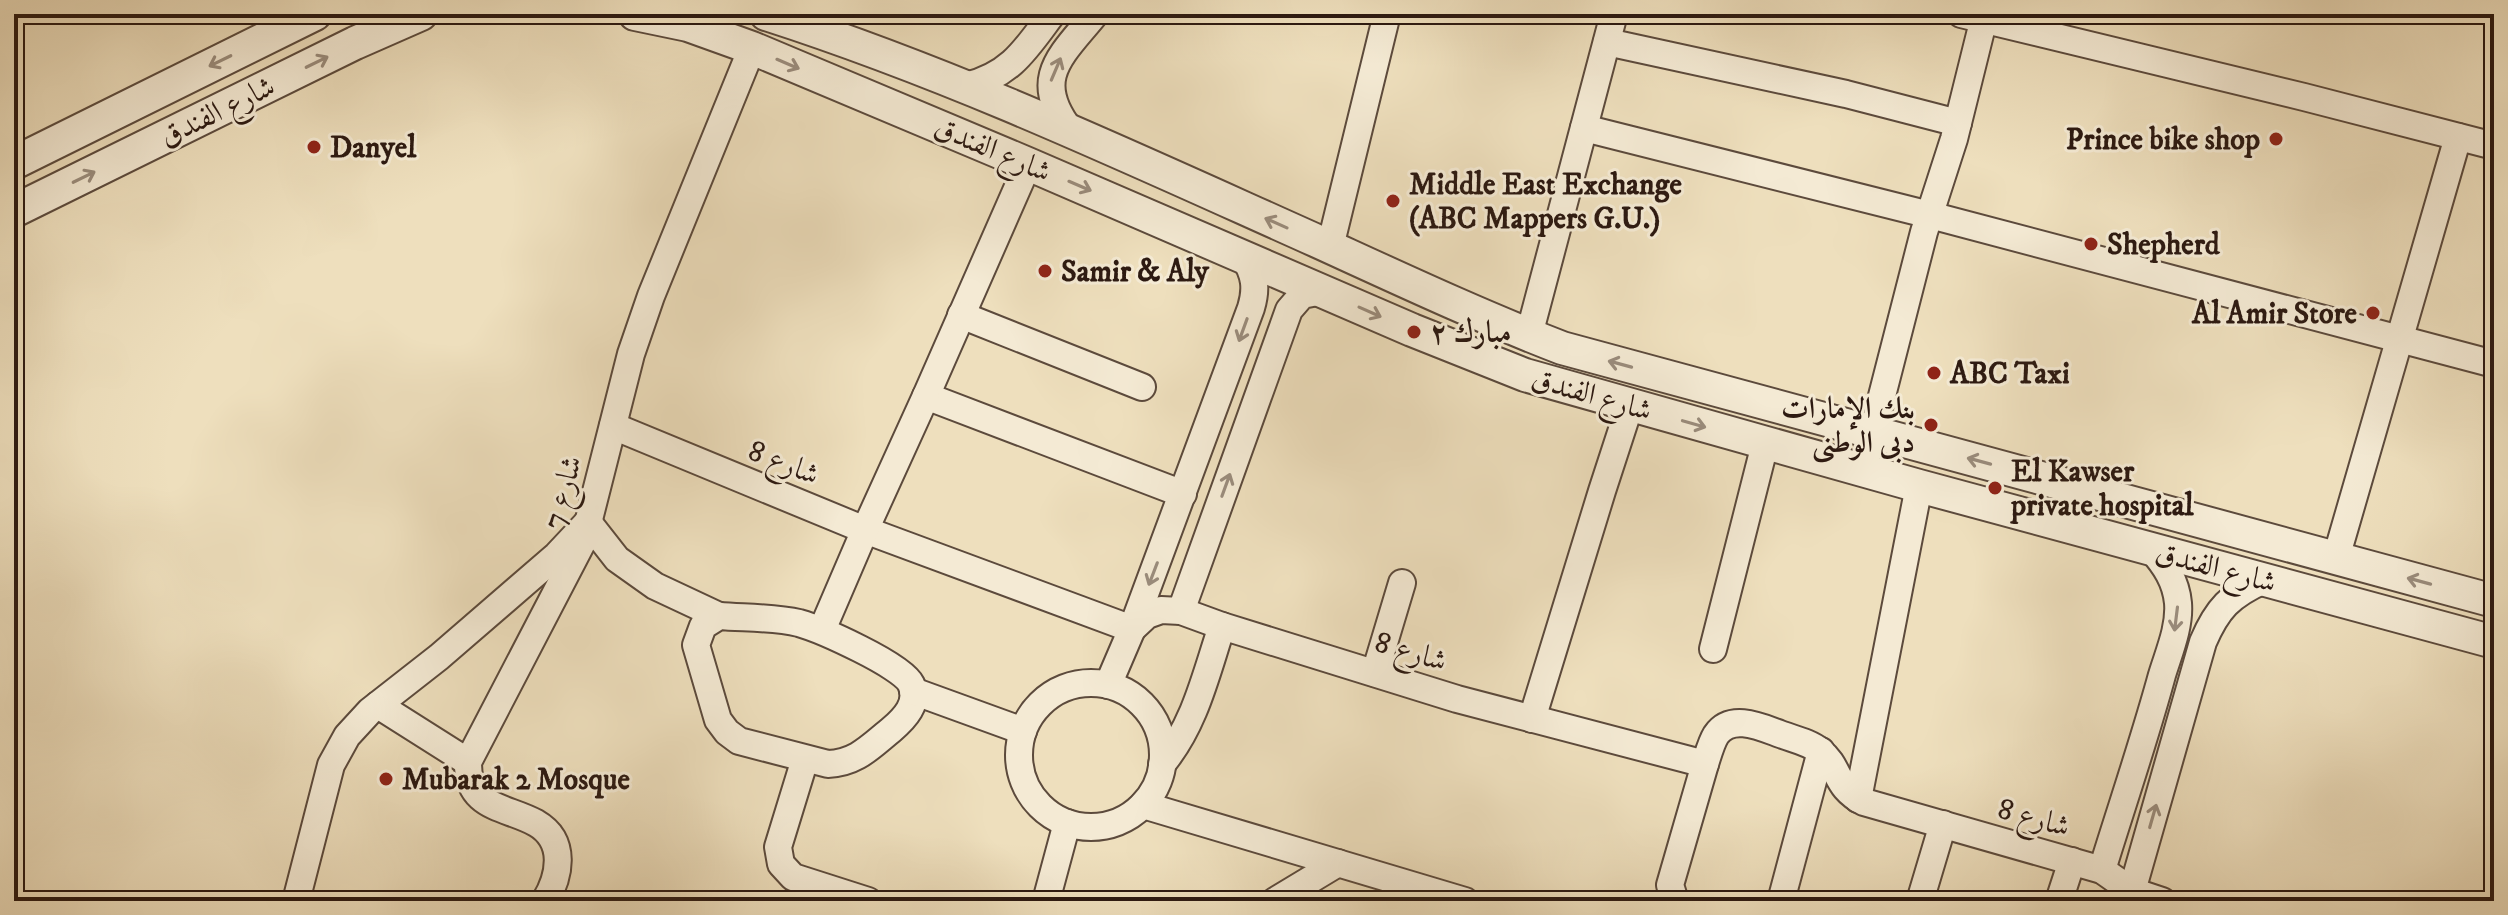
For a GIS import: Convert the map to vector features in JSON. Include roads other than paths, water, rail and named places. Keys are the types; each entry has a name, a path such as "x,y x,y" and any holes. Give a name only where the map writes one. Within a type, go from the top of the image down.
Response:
{"street":[{"name":"شارع الفندق","path":"14,163 315,14"},
{"name":"شارع الفندق","path":"14,211 355,43 421,14"},
{"name":"شارع الفندق","path":"635,14 688,25 752,48 1412,330 1525,375 1765,444 2494,642"},
{"name":"شارع الفندق","path":"766,14 966,86 1428,293 1562,348 2494,601"},
{"path":"966,86 986,81 1005,71 1052,14"},
{"path":"1070,130 1053,100 1051,83 1054,66 1095,14"},
{"path":"1330,247 1387,14"},
{"path":"1529,335 1614,14"},
{"path":"1863,470 1930,215 1958,123 1977,16 2494,146"},
{"path":"1607,42 1846,94 1958,123"},
{"name":"شارع 7","path":"468,762 578,553 631,354 651,296 752,48"},
{"path":"1584,128 1930,215 2494,364"},
{"path":"2336,558 2458,137"},
{"path":"822,630 1028,164"},
{"path":"1108,685 1183,494 1255,295 1255,281 1244,257"},
{"path":"1132,629 1147,615 1161,610 1181,611 1289,310 1302,295 1322,291"},
{"path":"1412,330 1428,293"},
{"path":"961,315 1142,387"},
{"path":"926,396 1183,494"},
{"path":"1532,719 1630,405"},
{"name":"شارع 8","path":"613,426 865,530 1132,629"},
{"path":"1713,649 1765,444"},
{"path":"1675,901 1670,885 1705,764 1717,733 1731,724 1747,723 1807,743 1821,751 1846,789 1858,799 1919,486"},
{"path":"296,901 331,765 347,736 370,711 439,657 557,555 588,522 617,559 655,586 719,616 795,622 822,630 860,648 908,679 913,691 911,708 906,717 853,760 828,764 739,741 718,720 696,645 703,626 719,616"},
{"path":"2102,870 2178,621 2178,601 2173,582 2164,564 2151,549"},
{"path":"2132,891 2211,621 2225,603 2243,589 2264,580"},
{"path":"1375,673 1402,583"},
{"name":"شارع 8","path":"1181,611 1532,719 1705,764"},
{"path":"1162,764 1187,729 1222,626"},
{"path":"1084,683 1108,685 1144,705 1155,722 1162,742 1162,764 1156,786 1143,805 1121,821 1095,827 1067,823 1046,812 1029,794 1020,771 1019,746 1026,723 1040,704 1061,690 1084,683"},
{"path":"913,691 1023,731"},
{"path":"378,705 468,762 470,782 487,803 538,824 549,835 559,863 557,877 545,901"},
{"path":"1781,901 1821,751"},
{"path":"805,759 778,847 781,864 793,877 868,901"},
{"name":"شارع 8","path":"1858,799 2102,870 2132,891 2162,901"},
{"path":"1143,805 1465,901"},
{"path":"1046,901 1067,823"},
{"path":"1920,901 1943,824"},
{"path":"2059,901 2072,861"},
{"path":"1275,901 1338,863"}],"place":[{"name":"Prince bike shop","path":"2276,139"},
{"name":"Danyel","path":"314,147"},
{"name":"Middle East Exchange (ABC Mappers G.U.)","path":"1393,201"},
{"name":"Shepherd","path":"2091,244"},
{"name":"Samir & Aly","path":"1045,271"},
{"name":"Al Amir Store","path":"2373,313"},
{"name":"مبارك ٢","path":"1414,332"},
{"name":"ABC Taxi","path":"1934,373"},
{"name":"بنك الإمارات دبى الوطنى","path":"1931,425"},
{"name":"El Kawser private hospital","path":"1995,488"},
{"name":"Mubarak 2 Mosque","path":"386,779"}]}
